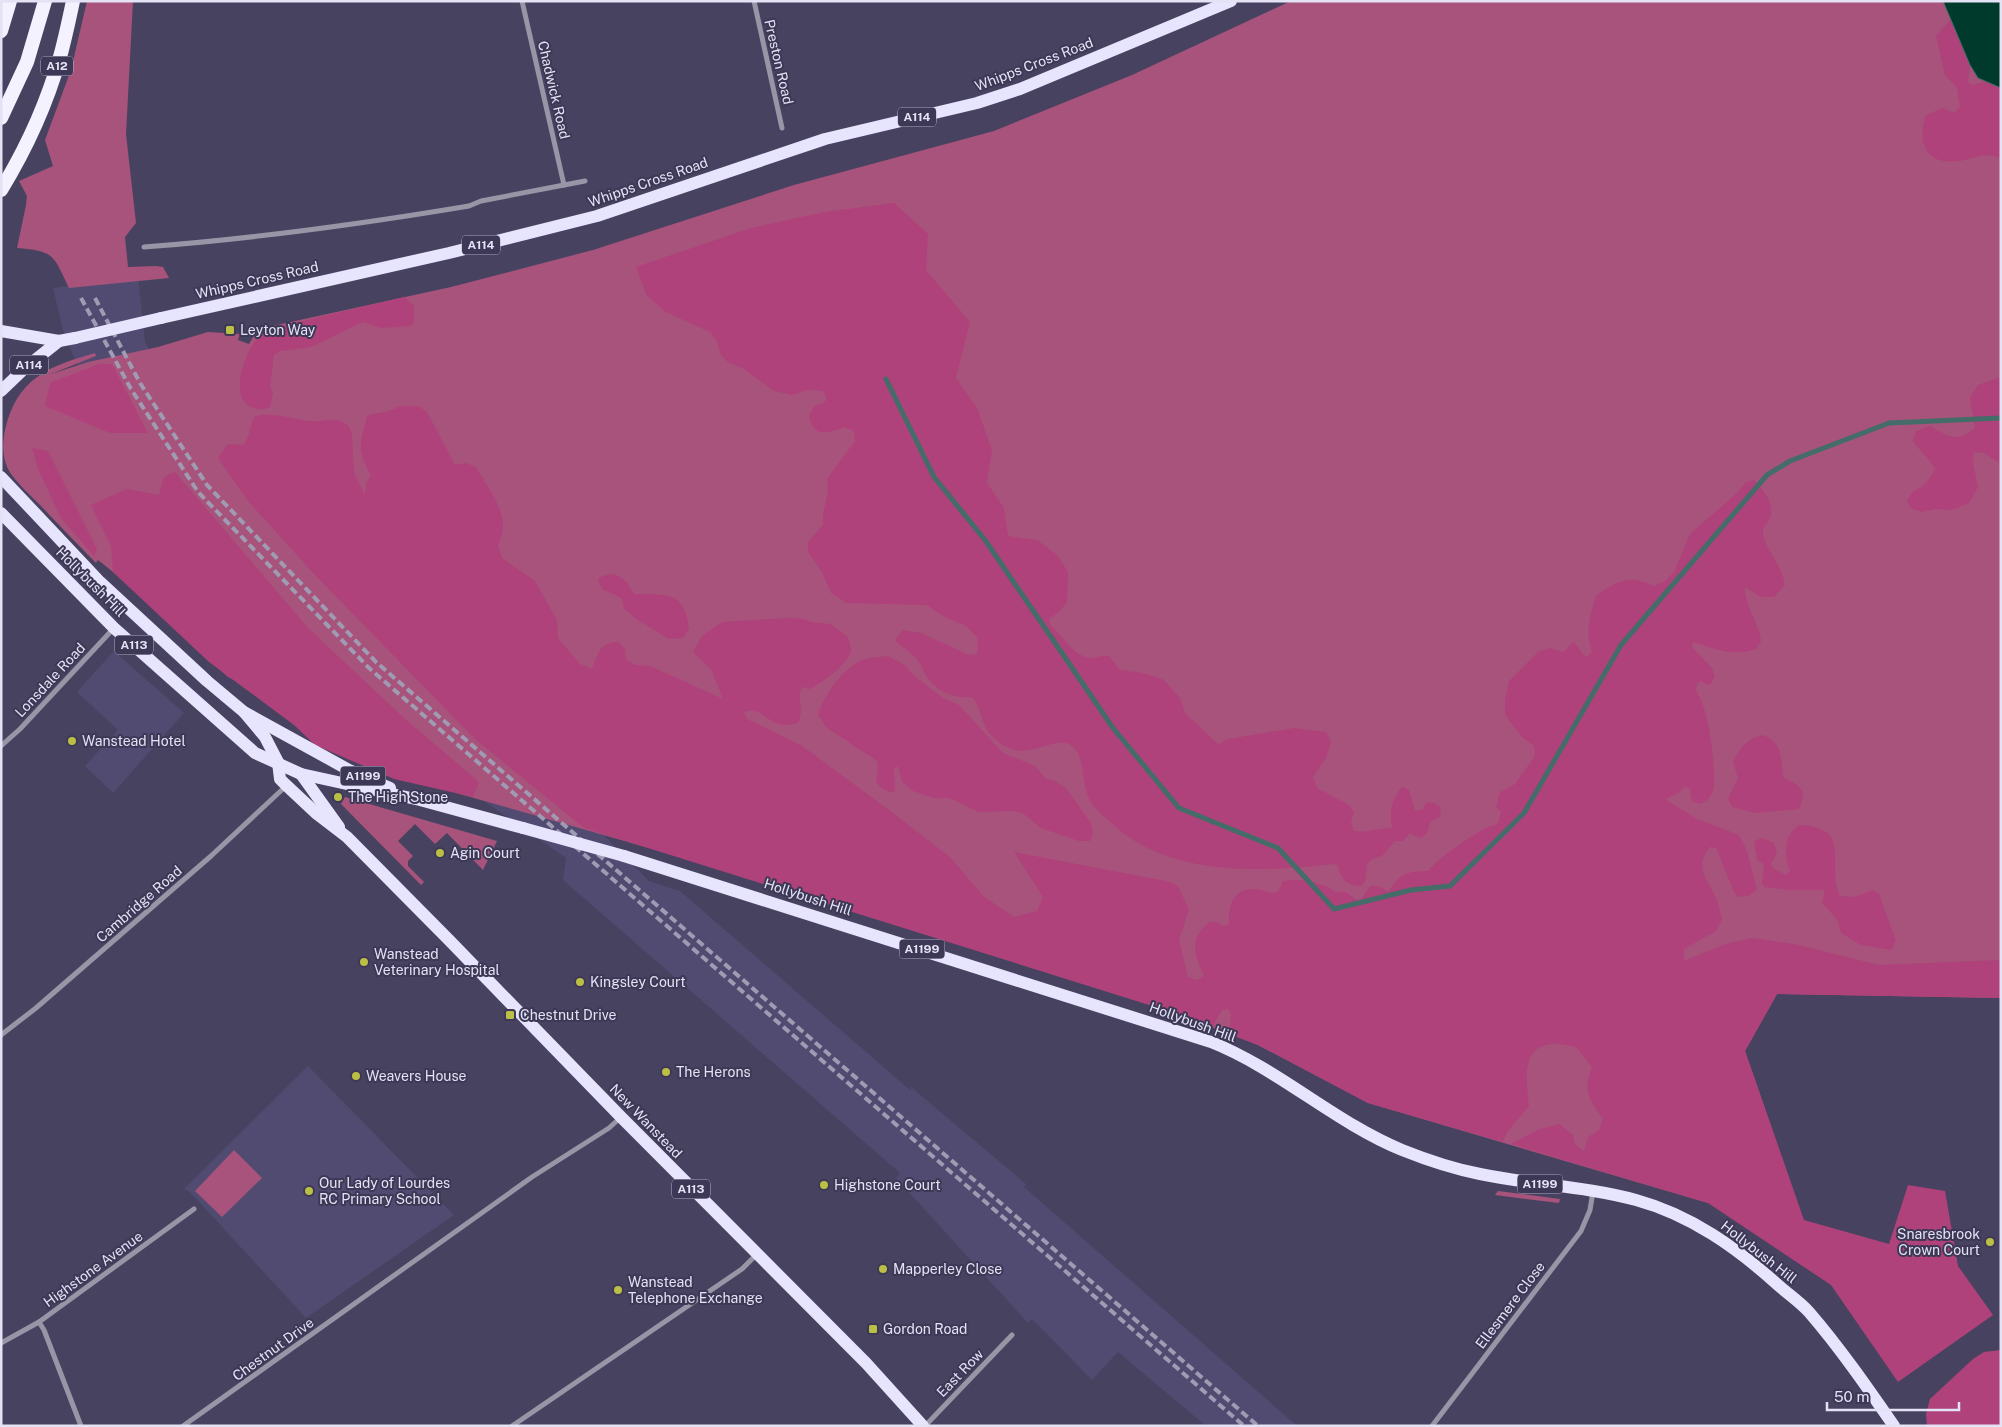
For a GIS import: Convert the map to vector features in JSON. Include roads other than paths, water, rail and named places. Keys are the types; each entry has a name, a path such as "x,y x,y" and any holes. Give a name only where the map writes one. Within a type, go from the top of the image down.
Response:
{"highway":[{"path":"1,31 10,1"},
{"name":"A12","path":"1,118 27,62 45,1"},
{"name":"A12","path":"1,190 14,168 48,92 60,57 73,1"}],"main road":[{"name":"Whipps Cross Road","path":"1,391 25,368 59,342 449,253 597,216 824,139 977,103 1020,89 1231,1"},
{"name":"Whipps Cross Road","path":"1,331 59,342"},
{"name":"Hollybush Hill","path":"1,477 100,582 207,681 244,712 265,737 278,762"},
{"name":"Hollybush Hill","path":"1,513 114,628 254,753 302,774 420,800 624,856 1211,1042 1249,1060 1370,1133 1401,1149 1447,1166 1489,1176 1593,1191 1638,1200 1685,1218 1731,1246 1807,1310 1840,1350 1894,1426"},
{"name":"Hollybush Hill","path":"244,712 350,770 420,800"},
{"name":"New Wanstead","path":"278,762 280,779 317,814 347,837 756,1255 866,1363 924,1426"},
{"name":"New Wanstead","path":"302,774 347,837"}],"street":[{"name":"Chadwick Road","path":"522,1 564,184"},
{"name":"Preston Road","path":"754,1 782,128"},
{"name":"Whipps Cross Road","path":"144,247 251,237 379,221 469,206 481,200 585,181"},
{"name":"Lonsdale Road","path":"1,746 20,729 114,628"},
{"name":"Cambridge Road","path":"1,1035 36,1008 197,868 286,785"},
{"name":"Chestnut Drive","path":"183,1426 532,1177 609,1128 620,1117"},
{"name":"Ellesmere Close","path":"1432,1426 1581,1231 1590,1210 1593,1191"},
{"name":"Highstone Avenue","path":"1,1343 38,1322 194,1210"},
{"path":"512,1426 742,1268 756,1255"},
{"path":"38,1322 44,1330 81,1426"},
{"name":"East Row","path":"924,1426 1012,1335"}],"waterway":[{"path":"886,379 934,477 985,540 1113,728 1179,808 1278,848 1334,909 1411,890 1450,886 1524,813 1621,645 1767,475 1790,461 1889,423 2001,418"}],"railway":[{"path":"81,298 131,389 198,492 369,668 1244,1426"},
{"path":"95,298 140,383 207,485 376,662 1258,1426"}],"place":[{"name":"Leyton Way","path":"230,330"},
{"name":"Wanstead Hotel","path":"72,741"},
{"name":"The High Stone","path":"338,797"},
{"name":"Agin Court","path":"440,853"},
{"name":"Wanstead Veterinary Hospital","path":"364,962"},
{"name":"Kingsley Court","path":"580,982"},
{"name":"Chestnut Drive","path":"510,1015"},
{"name":"The Herons","path":"666,1072"},
{"name":"Weavers House","path":"356,1076"},
{"name":"Highstone Court","path":"824,1185"},
{"name":"Our Lady of Lourdes RC Primary School","path":"309,1191"},
{"name":"Snaresbrook Crown Court","path":"1990,1242"},
{"name":"Mapperley Close","path":"883,1269"},
{"name":"Wanstead Telephone Exchange","path":"618,1290"},
{"name":"Gordon Road","path":"873,1329"}]}
